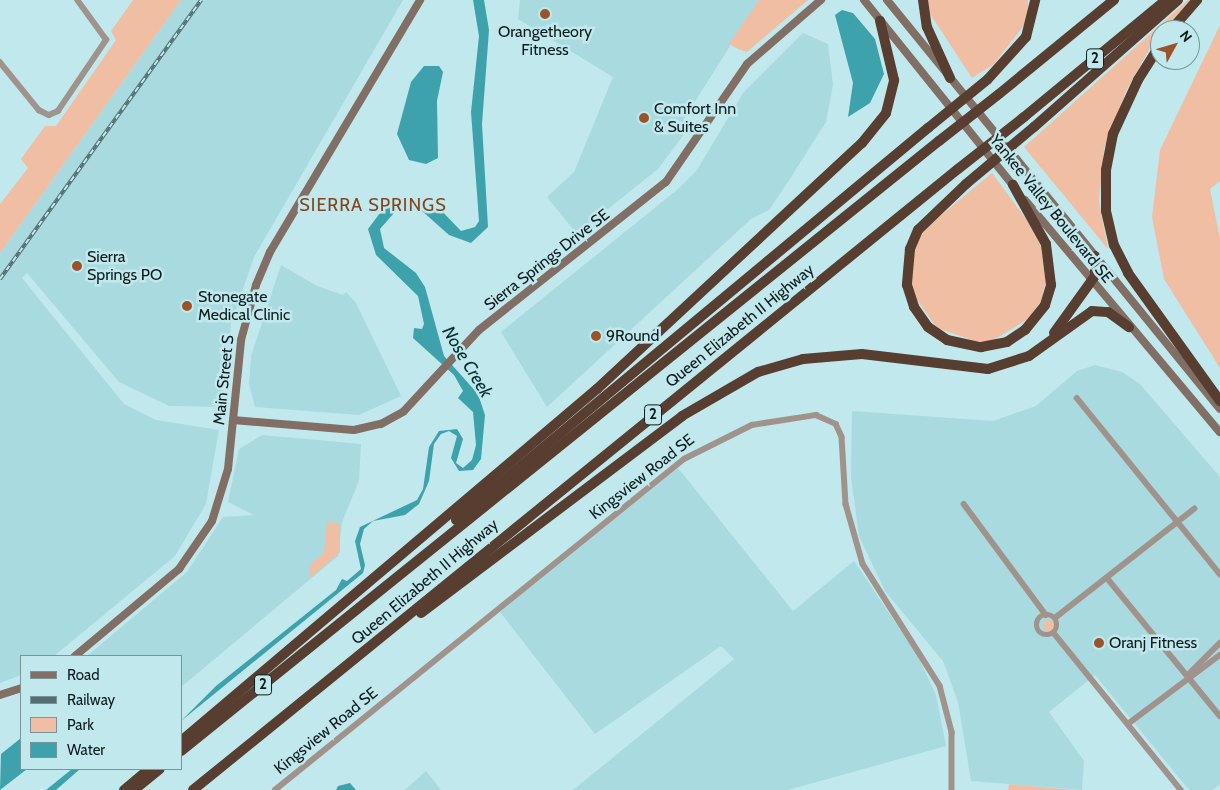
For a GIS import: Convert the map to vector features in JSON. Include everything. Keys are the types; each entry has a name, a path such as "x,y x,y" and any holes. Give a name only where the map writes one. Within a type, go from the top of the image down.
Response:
{"highway":[{"path":"923,0 926,27 950,78"},
{"path":"344,619 988,79 1026,37 1035,0"},
{"name":"Queen Elizabeth II Highway","path":"182,751 1114,0"},
{"name":"Queen Elizabeth II Highway","path":"193,790 1166,0"},
{"path":"1013,185 1046,244 1051,285 1045,305 1025,330 1007,342 981,347 947,340 928,327 914,307 907,285 910,249 918,230 966,184 1034,127 1178,0"},
{"path":"1180,20 1197,0"},
{"path":"182,740 597,389 862,143 886,113 894,80 880,21"},
{"path":"1150,61 1138,80 1113,134 1106,170 1106,211 1114,245 1128,273 1220,401"},
{"path":"1049,340 1092,281 1097,270 1095,256"},
{"path":"350,664 682,416 750,376 803,359 862,354 988,369 1014,363 1097,310 1129,327"},
{"path":"124,790 148,770"},
{"path":"134,790 159,770"}],"main road":[{"name":"Main Street S","path":"76,655 150,595 196,549 220,502 233,420 245,321 270,252 420,0"},
{"name":"Sierra Springs Drive SE","path":"233,420 367,428 404,411 441,370 487,324 666,182 748,64 821,0"},
{"path":"856,0 865,2"},
{"name":"Yankee Valley Boulevard SE","path":"887,0 1220,409"},
{"name":"Yankee Valley Boulevard SE","path":"865,2 1129,327 1220,432"},
{"path":"0,695 20,688"}],"street":[{"path":"0,62 39,110 49,115 58,111 106,40 78,0"},
{"path":"1077,398 1220,574"},
{"name":"Kingsview Road SE","path":"274,790 684,459 752,425 808,415 824,416 840,430 846,504 858,552 940,686 952,732 952,790"},
{"path":"964,504 1046,615 1055,618"},
{"path":"1180,790 1054,633 1055,618 1108,579 1194,509"},
{"path":"1108,579 1220,716"},
{"path":"1046,615 1039,618 1038,629 1047,635 1054,633"},
{"path":"1188,676 1220,643"},
{"path":"1128,724 1188,676 1220,655"}],"shaded area":[{"path":"181,0 403,0 254,257 231,324 222,407 169,406 119,382 27,273 22,278 124,404 156,420 219,430 206,504 175,556 55,655 20,655 20,675 0,683 0,253"},
{"path":"520,0 759,0 684,119 688,129 658,169 577,234 547,197 574,172 613,77 518,19"},
{"path":"803,33 828,44 833,85 826,122 769,210 751,219 547,407 501,332 678,189 697,170 743,93"},
{"path":"281,265 317,286 343,295 346,292 356,303 401,396 359,415 255,407 249,384 251,356"},
{"path":"1095,365 1122,372 1140,384 1220,477 1220,784 1213,790 1189,790 1095,675 1049,712 1084,761 1082,790 971,781 958,702 943,661 885,591 859,536 851,477 852,411 993,421 1036,406 1077,371"},
{"path":"262,435 361,444 359,481 342,522 338,556 182,686 182,655 88,655 187,572 223,517 254,515 228,502 239,449"},
{"path":"678,468 793,611 854,561 918,656 936,695 946,746 788,790 573,790 734,659 721,646 595,734 500,612"},
{"path":"426,771 441,790 405,790"}],"green space":[{"path":"133,0 181,0 0,253 0,204 28,168 21,159 45,126 56,126 116,40 111,31"},
{"path":"759,0 808,0 747,52 729,44"},
{"path":"928,0 1028,0 1028,20 994,64 972,78 927,9"},
{"path":"1188,0 1194,0 1175,20 1166,20"},
{"path":"1220,25 1220,181 1210,189 1220,239 1220,368 1164,279 1152,217 1160,150"},
{"path":"1150,34 1150,48 1126,91 1104,149 1099,201 1108,249 1024,147"},
{"path":"992,173 1034,230 1044,253 1046,281 1041,301 1028,319 992,341 975,341 937,328 913,294 909,272 916,243 927,227"},
{"path":"327,522 340,523 340,552 310,578 309,566 324,553"},
{"path":"1048,619 1054,625 1048,631 1042,625"},
{"path":"1009,784 1075,790 1008,790"}],"water":[{"path":"473,0 484,0 489,30 482,124 488,227 471,243 449,235 422,211 405,209 394,213 380,229 384,248 416,273 425,287 444,356 478,394 485,415 481,459 473,470 459,471 451,458 457,436 449,431 441,434 434,444 429,481 419,504 405,515 373,521 364,529 360,544 365,565 363,573 182,720 216,686 336,590 342,579 347,581 361,569 355,541 360,527 417,500 423,489 429,447 439,431 457,429 463,439 456,463 463,468 472,460 476,445 473,412 458,398 463,391 454,375 413,338 414,328 422,329 424,324 418,296 376,255 368,229 386,205 409,197 435,204 461,231 475,227 479,221 471,112 479,36"},
{"path":"842,10 853,13 875,39 884,74 870,103 848,117 853,83 835,15"},
{"path":"424,66 439,66 443,72 437,101 438,158 426,164 409,160 397,134 411,82"},
{"path":"20,739 20,770 26,770 0,790 1,754"},
{"path":"71,770 79,770 56,790 46,790"},
{"path":"350,783 356,790 336,790 338,786"}],"railway":[{"path":"0,279 201,0"}],"place":[{"name":"Orangetheory Fitness","path":"545,14"},
{"name":"Comfort Inn & Suites","path":"644,118"},
{"name":"Sierra Springs PO","path":"77,266"},
{"name":"Stonegate Medical Clinic","path":"187,306"},
{"name":"9Round","path":"596,336"},
{"name":"Oranj Fitness","path":"1099,643"}],"district":[{"name":"SIERRA SPRINGS","path":"373,205"}],"water label":[{"name":"Nose Creek","path":"467,362"}]}
